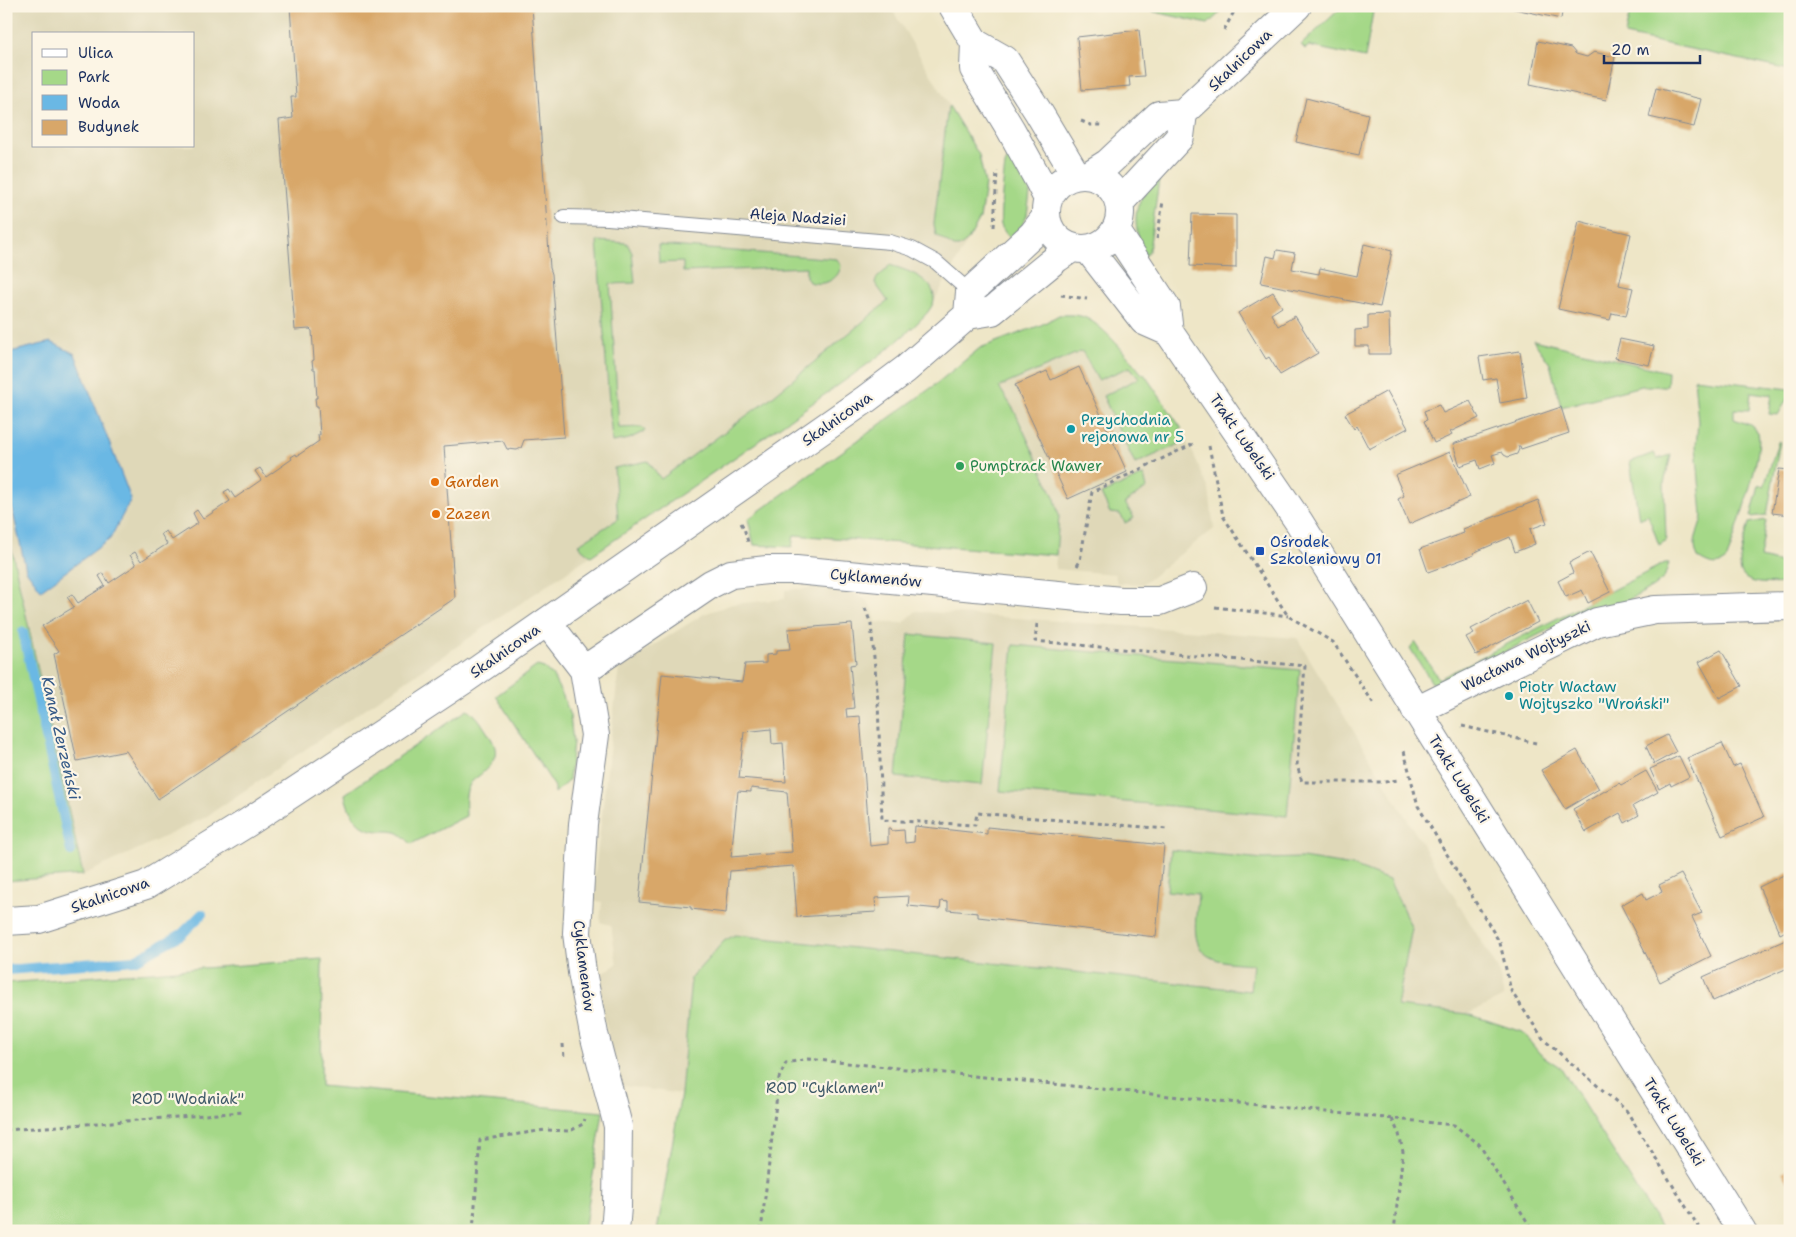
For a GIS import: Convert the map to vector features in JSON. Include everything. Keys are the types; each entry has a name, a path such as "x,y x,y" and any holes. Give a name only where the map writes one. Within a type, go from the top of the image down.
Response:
{"street":[{"path":"954,6 975,43 1005,60 1083,175"},
{"name":"Skalnicowa","path":"1183,113 1297,6"},
{"path":"975,43 974,69 1040,181 1047,208 1048,226 1057,239 1080,248 1144,321 1169,332"},
{"path":"1083,175 1108,163 1159,115 1183,113 1180,137 1120,203"},
{"path":"969,304 992,311 1057,258 1080,248 1104,243 1116,232 1120,214 1120,203 1115,192 1108,184 1097,177 1083,175 1070,176 1059,183 1054,188 1047,208"},
{"name":"Skalnicowa","path":"6,921 39,918 146,885 247,823 465,679 866,399 906,369 1033,234 1047,208"},
{"name":"Trakt Lubelski","path":"1116,232 1166,307 1169,332 1278,490 1742,1231"},
{"name":"Cyklamenów","path":"584,670 711,584 731,574 767,570 796,570 1121,601 1199,597"},
{"name":"Wacława Wojtyszki","path":"1416,711 1597,622 1655,610 1790,606"},
{"name":"Cyklamenów","path":"547,622 584,670 595,735 583,824 577,932 582,972 594,1034 618,1126 618,1207 615,1231"}],"lane":[{"name":"Aleja Nadziei","path":"564,217 608,218 890,242 912,249 936,262 969,304"}],"path":[{"path":"1075,119 1091,126 1105,126"},
{"path":"997,162 993,234 1013,254"},
{"path":"1157,243 1164,195"},
{"path":"1037,276 1060,295 1092,300"},
{"path":"1208,442 1223,516 1288,616"},
{"path":"1072,596 1075,571 1080,561 1092,492 1193,444"},
{"path":"737,518 744,528 750,553 766,553 767,570"},
{"path":"1040,594 1036,641 1305,666 1297,765 1302,782 1384,782 1399,780"},
{"path":"1199,597 1288,616 1333,642 1376,708"},
{"path":"861,605 866,609 872,633 878,701 882,820 975,825 977,812 1167,829"},
{"path":"1457,725 1536,743"},
{"path":"1403,748 1418,806 1500,943 1511,991 1544,1040 1626,1110 1701,1231"},
{"path":"761,1231 779,1078 786,1063 808,1059 1454,1125 1479,1144 1533,1231"},
{"path":"473,1231 480,1140 545,1130 570,1130 583,1124 589,1110 590,1101 596,1092 608,1086"},
{"path":"6,1130 244,1112"},
{"path":"1391,1119 1399,1134 1403,1152 1394,1231"}],"shaded area":[{"path":"6,6 890,6 979,155 985,184 980,219 928,312 914,326 873,359 752,446 204,818 83,875 6,524"},
{"path":"1109,339 1178,427 1193,453 1209,490 1214,529 1143,584 1117,583 1115,574 1055,569 1059,516 1014,410 994,380"},
{"path":"811,588 848,590 859,595 868,602 873,610 876,622 903,623 916,611 1297,638 1498,969 1504,997 1468,1014 1397,1006 691,978 681,1094 618,1085 598,984 603,973 617,964 611,925 600,922 602,902 592,900 619,667 704,614 733,604 785,599 785,590"}],"green space":[{"path":"1129,6 1227,6 1208,24"},
{"path":"1343,6 1374,6 1365,58 1309,46 1305,49 1301,45"},
{"path":"1631,6 1790,6 1790,70 1625,35"},
{"path":"949,106 979,155 985,184 980,219 968,240 959,247 954,247 936,235 934,224"},
{"path":"1011,155 1028,182 1030,194 1027,215 1022,226 1010,238 1003,229 1001,221 1005,165"},
{"path":"1159,180 1149,251 1145,256 1136,226 1137,211 1143,195"},
{"path":"597,241 627,243 632,253 635,283 610,284 619,428 642,427 645,431 629,439 612,442"},
{"path":"658,245 837,259 841,266 833,279 824,283 809,282 806,277 806,267 683,272 683,262 659,263"},
{"path":"889,265 918,276 930,286 933,293 934,300 931,307 915,326 856,373 591,556 582,549 579,544 618,519 614,468 648,461 661,479 773,396 888,301 875,283 876,279"},
{"path":"1059,315 1083,317 1093,322 1109,335 1144,374 1182,429 1179,431 1186,441 1135,464 1103,396 1139,378 1130,367 1098,380 1082,351 999,387 1014,410 1055,499 1059,516 1056,555 794,535 792,547 754,545 748,519 931,388 980,348 1041,325"},
{"path":"1533,340 1668,372 1667,386 1641,386 1561,407 1550,364"},
{"path":"1694,378 1790,389 1790,394 1778,415 1769,414 1772,395 1751,392 1749,410 1734,409 1734,419 1750,425 1758,432 1759,443 1753,475 1727,559 1716,565 1709,564 1698,558 1695,546 1702,515 1696,446 1698,422"},
{"path":"1780,441 1767,515 1751,517 1759,485 1764,487 1778,442"},
{"path":"1654,453 1657,459 1671,455 1664,483 1666,538 1659,545 1648,515 1639,519 1630,462"},
{"path":"1144,475 1147,488 1125,503 1134,518 1125,523 1120,514 1110,513 1101,494"},
{"path":"1766,520 1760,558 1790,565 1790,583 1770,584 1756,582 1746,579 1741,573 1741,554 1749,523"},
{"path":"6,524 83,875 6,881"},
{"path":"1665,563 1669,563 1664,578 1653,587 1625,602 1597,608 1548,630 1446,682 1432,683 1410,648 1415,642 1439,679"},
{"path":"909,634 996,643 982,785 896,777"},
{"path":"1013,645 1300,670 1287,816 1000,791"},
{"path":"537,666 544,668 552,675 563,696 570,716 573,742 569,780 555,793 555,787 496,696"},
{"path":"467,710 474,714 481,722 494,745 495,755 490,765 472,781 467,789 466,816 411,844 404,837 393,831 372,830 361,825 350,811 345,794"},
{"name":"ROD \"Cyklamen\"","path":"1171,850 1263,859 1302,858 1353,866 1389,880 1412,928 1397,1006 1468,1014 1522,1032 1540,1054 1561,1068 1663,1231 657,1231 681,1094 691,978 724,941 735,935 1250,991 1253,964 1218,960 1208,956 1197,942 1195,923 1198,894 1167,891"},
{"name":"ROD \"Wodniak\"","path":"322,959 321,1086 603,1112 584,1231 6,1231 6,983"}],"water":[{"path":"51,342 75,354 131,499 110,539 41,590 26,570 6,481 6,353"}],"building":[{"path":"290,6 532,6 564,437 524,440 521,448 517,450 507,449 503,441 444,446 455,598 158,799 126,751 77,761 54,654 59,651 42,626 74,607 67,597 72,594 78,603 105,586 99,576 103,573 109,583 136,565 130,555 135,552 141,561 167,544 161,534 166,531 172,540 198,523 193,513 197,510 203,519 230,501 224,492 229,489 235,498 261,480 255,471 260,468 266,477 292,459 291,457 296,454 297,456 319,441 318,406 316,406 315,398 317,398 315,369 313,369 312,361 314,360 312,331 310,329 295,330 279,120 293,118 291,97 296,97"},
{"path":"1501,6 1563,6 1561,19"},
{"path":"1139,30 1144,76 1129,77 1130,86 1082,90 1077,37"},
{"path":"1538,41 1571,48 1576,54 1587,57 1594,52 1615,57 1606,100 1530,84"},
{"path":"1656,88 1701,99 1694,127 1649,117"},
{"path":"1306,98 1368,114 1359,155 1296,142"},
{"path":"1192,214 1236,215 1236,268 1190,266"},
{"path":"1579,221 1631,234 1619,285 1633,288 1626,316 1612,313 1610,320 1558,309"},
{"path":"1364,244 1392,251 1380,307 1261,283 1267,256 1275,258 1277,250 1295,253 1292,269 1319,274 1320,268 1357,276"},
{"path":"1273,292 1282,307 1271,314 1278,326 1295,316 1318,353 1280,375 1269,357 1266,359 1238,313"},
{"path":"1389,314 1390,354 1369,354 1369,346 1355,346 1355,330 1368,329 1368,315"},
{"path":"1620,339 1654,346 1649,365 1615,358"},
{"path":"1520,351 1527,398 1500,403 1496,378 1483,380 1479,357"},
{"name":"Przychodnia rejonowa nr 5","path":"1079,367 1127,472 1068,499 1015,385 1047,371 1051,380"},
{"path":"1387,391 1408,428 1369,449 1357,426 1354,429 1345,414"},
{"path":"1470,401 1479,418 1450,432 1452,435 1434,443 1424,421 1427,420 1424,411 1439,405 1443,413"},
{"path":"1561,407 1569,433 1521,449 1518,446 1517,454 1508,457 1502,452 1492,455 1495,463 1480,469 1477,460 1460,466 1453,444"},
{"path":"1450,452 1470,497 1409,524 1398,499 1404,496 1395,475"},
{"path":"1779,469 1790,470 1790,515 1772,513"},
{"path":"1538,500 1547,523 1530,529 1535,544 1515,552 1510,537 1473,553 1474,555 1428,572 1420,549 1464,533 1463,529"},
{"path":"1590,552 1610,592 1588,603 1582,590 1566,597 1558,581 1573,573 1569,563"},
{"path":"1527,600 1538,622 1476,655 1466,637 1474,633 1471,629"},
{"path":"852,624 856,664 850,665 854,708 846,709 847,717 860,716 870,846 888,844 888,828 891,831 904,830 905,843 914,842 915,826 987,834 987,827 1164,845 1156,937 978,917 978,913 948,910 948,902 941,901 940,909 908,906 909,896 875,898 876,912 797,917 793,866 730,871 726,913 691,909 691,907 639,902 662,674 742,682 745,664 766,663 766,655 776,654 776,651 790,650 788,629","holes":["771,729 772,744 783,743 786,782 739,778 744,732","751,788 787,792 792,852 731,857 738,791 751,792"]},
{"path":"1721,650 1742,686 1719,698 1699,662"},
{"path":"1667,735 1676,752 1654,764 1646,746"},
{"path":"1722,743 1733,767 1740,764 1764,817 1722,836 1687,758"},
{"path":"1577,750 1599,789 1565,809 1541,770"},
{"path":"1679,756 1689,777 1671,786 1670,783 1659,789 1650,769"},
{"path":"1646,771 1658,792 1633,806 1639,815 1625,823 1620,813 1586,832 1573,809 1619,783 1621,785"},
{"path":"1790,872 1790,929 1780,934 1759,887"},
{"path":"1681,874 1702,913 1692,917 1711,956 1660,982 1621,905 1643,893 1646,900 1662,892 1659,885"},
{"path":"1790,938 1790,967 1713,1001 1703,977"},
{"path":"1790,1168 1790,1186 1782,1172"}],"waterway":[{"name":"Kanał Zerzeński","path":"23,632 71,851"},
{"name":"Kanał Zerzeński","path":"6,970 135,960 182,934 202,914"}],"place":[{"name":"Przychodnia rejonowa nr 5","path":"1071,429"},
{"name":"Pumptrack Wawer","path":"960,466"},
{"name":"Garden","path":"435,482"},
{"name":"Zazen","path":"436,514"},
{"name":"Ośrodek Szkoleniowy 01","path":"1260,551"},
{"name":"Piotr Wacław Wojtyszko \"Wroński\"","path":"1509,696"}]}
